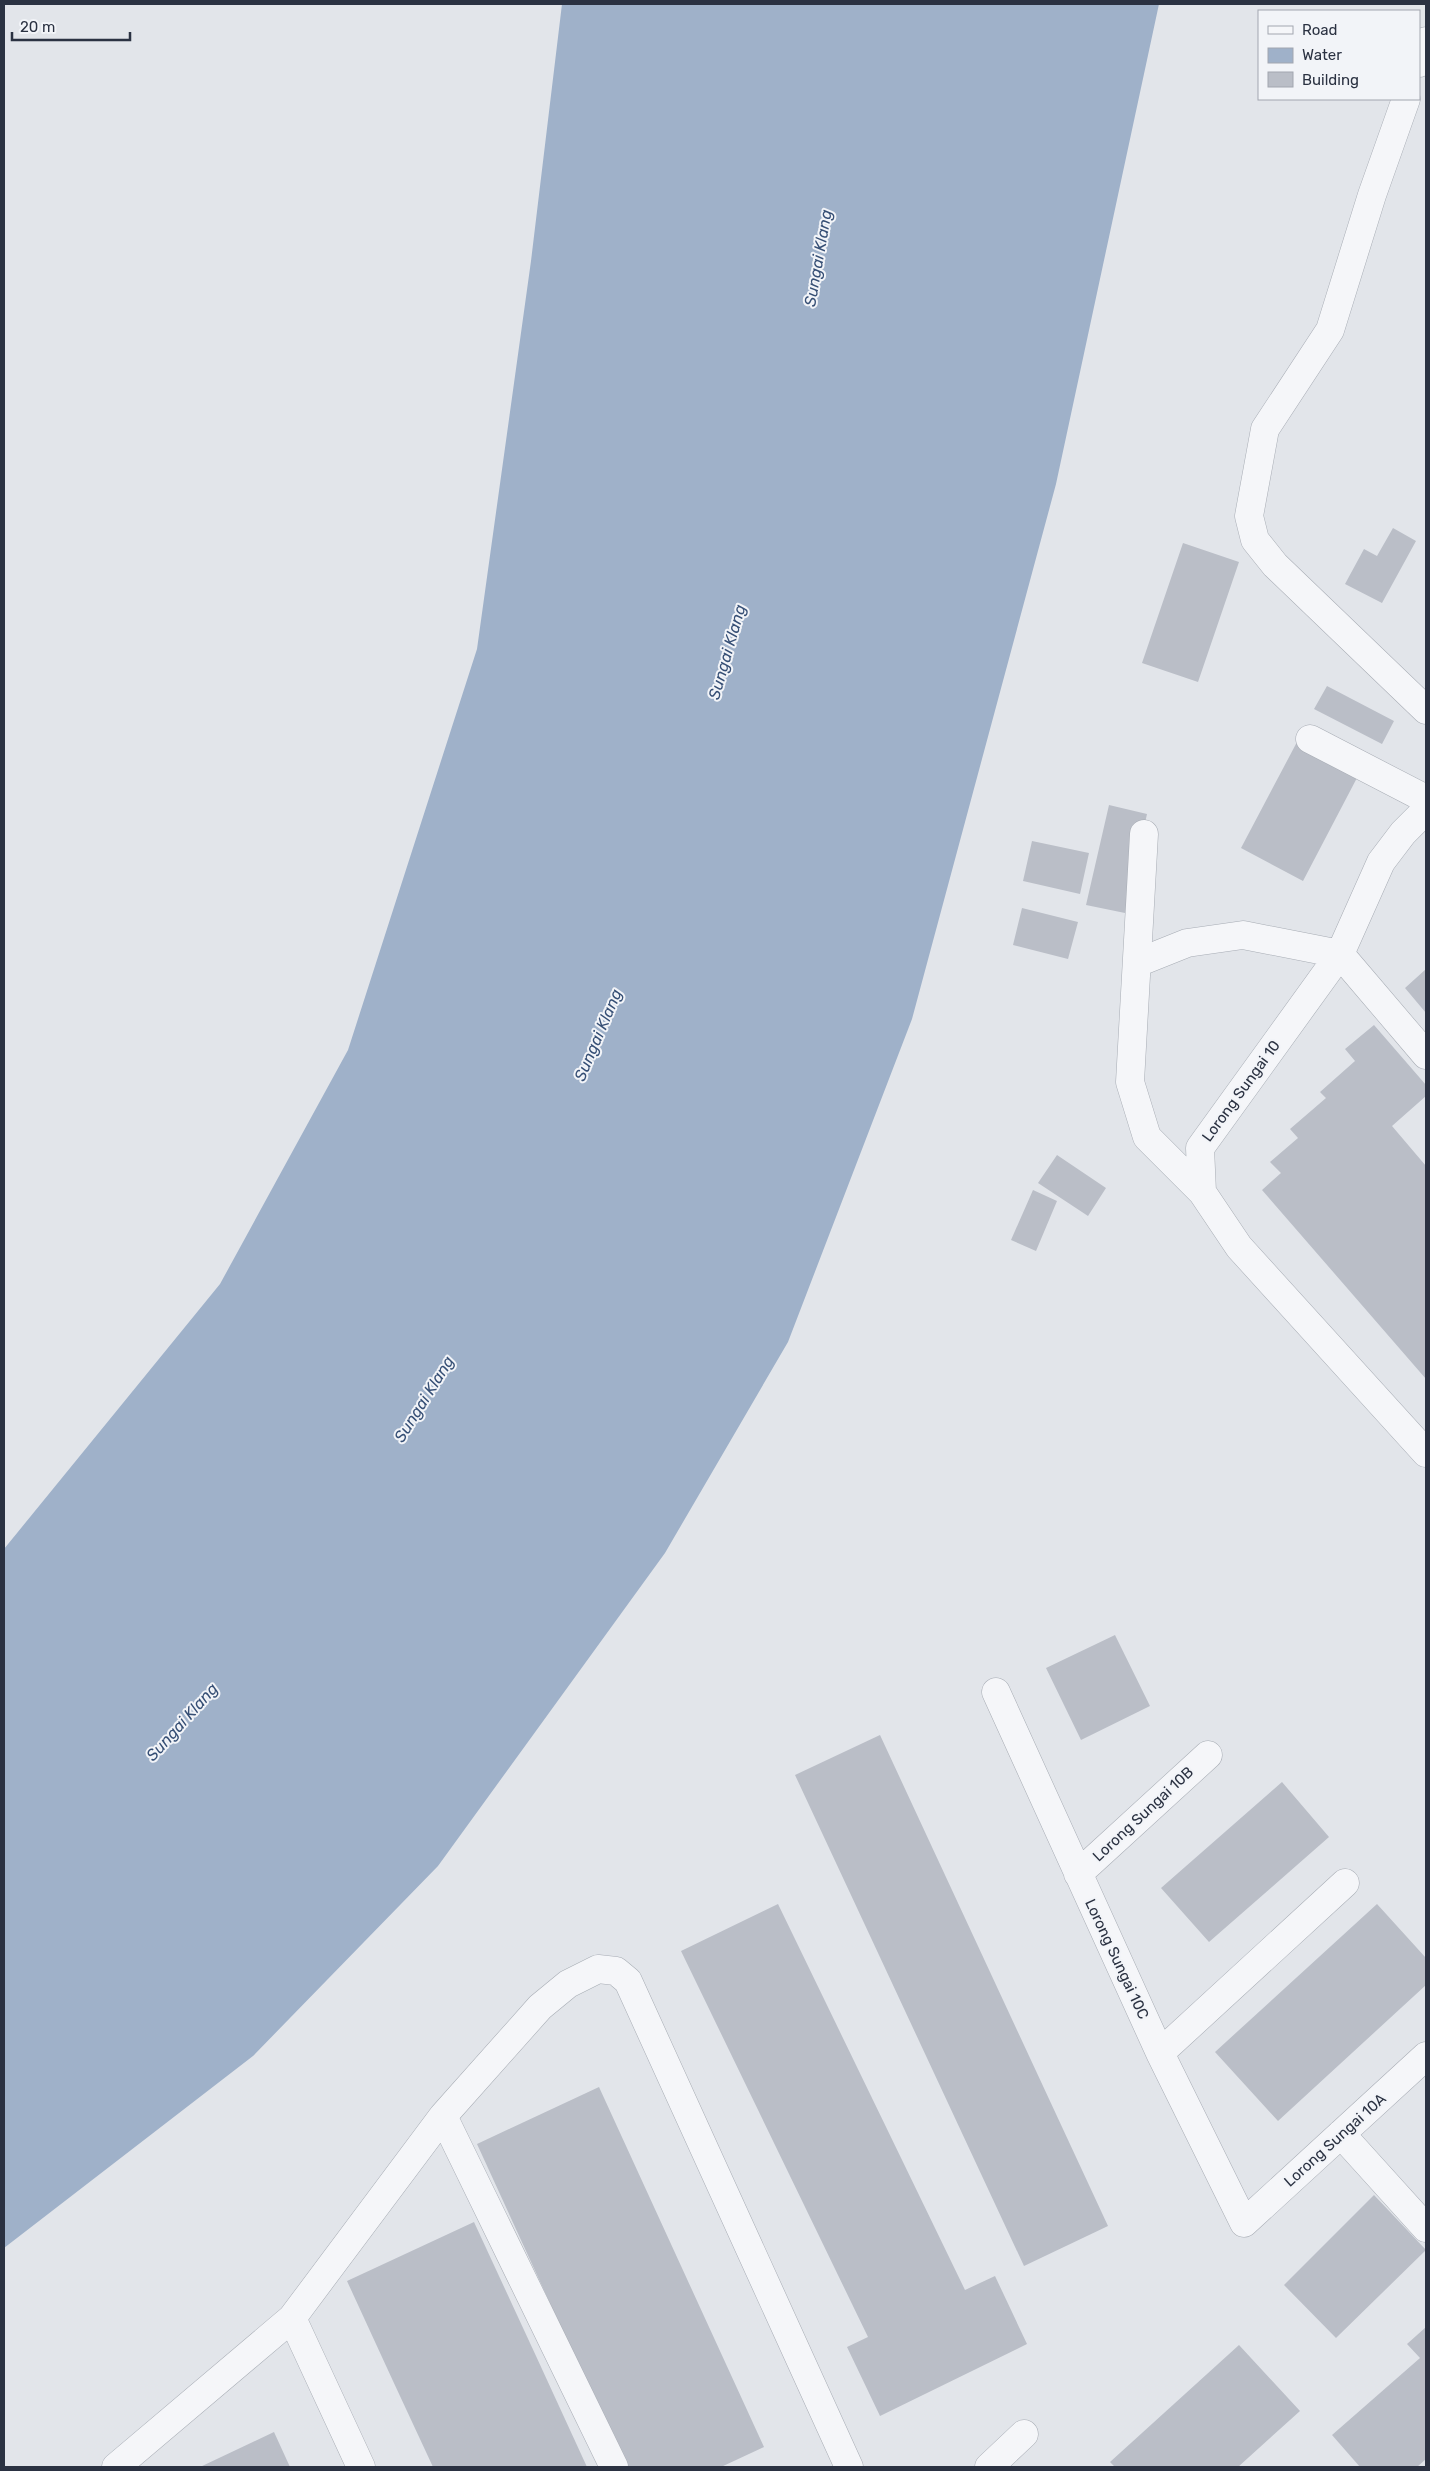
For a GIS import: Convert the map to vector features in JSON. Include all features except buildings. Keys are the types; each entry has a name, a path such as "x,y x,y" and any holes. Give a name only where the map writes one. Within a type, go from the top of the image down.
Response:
{"street":[{"path":"1420,59 1426,40"},
{"path":"1406,100 1372,195 1330,330 1265,429 1249,516 1255,540 1275,564 1426,710"},
{"path":"1310,739 1426,799"},
{"name":"Lorong Sungai 10","path":"1202,1192 1200,1148 1340,954 1381,862 1403,833 1426,810"},
{"path":"1144,834 1130,1082 1147,1137 1202,1192 1240,1247 1426,1453"},
{"path":"1137,963 1187,943 1243,935 1340,954 1426,1055"},
{"name":"Lorong Sungai 10C","path":"996,1692 1160,2053 1244,2223"},
{"name":"Lorong Sungai 10B","path":"1078,1874 1208,1755"},
{"path":"1160,2053 1345,1883"},
{"path":"116,2467 292,2318 443,2116 540,2007 568,1984 598,1969 616,1971 628,1981 849,2467"},
{"name":"Lorong Sungai 10A","path":"1244,2223 1426,2056"},
{"path":"443,2116 614,2467"},
{"path":"1341,2134 1426,2228"},
{"path":"292,2318 361,2467"},
{"path":"989,2467 1024,2434"}],"water":[{"name":"Sungai Klang","path":"562,4 1159,4 1056,484 912,1019 788,1342 665,1553 438,1866 253,2056 4,2248 4,1549 220,1284 348,1050 477,649 531,261"}]}
